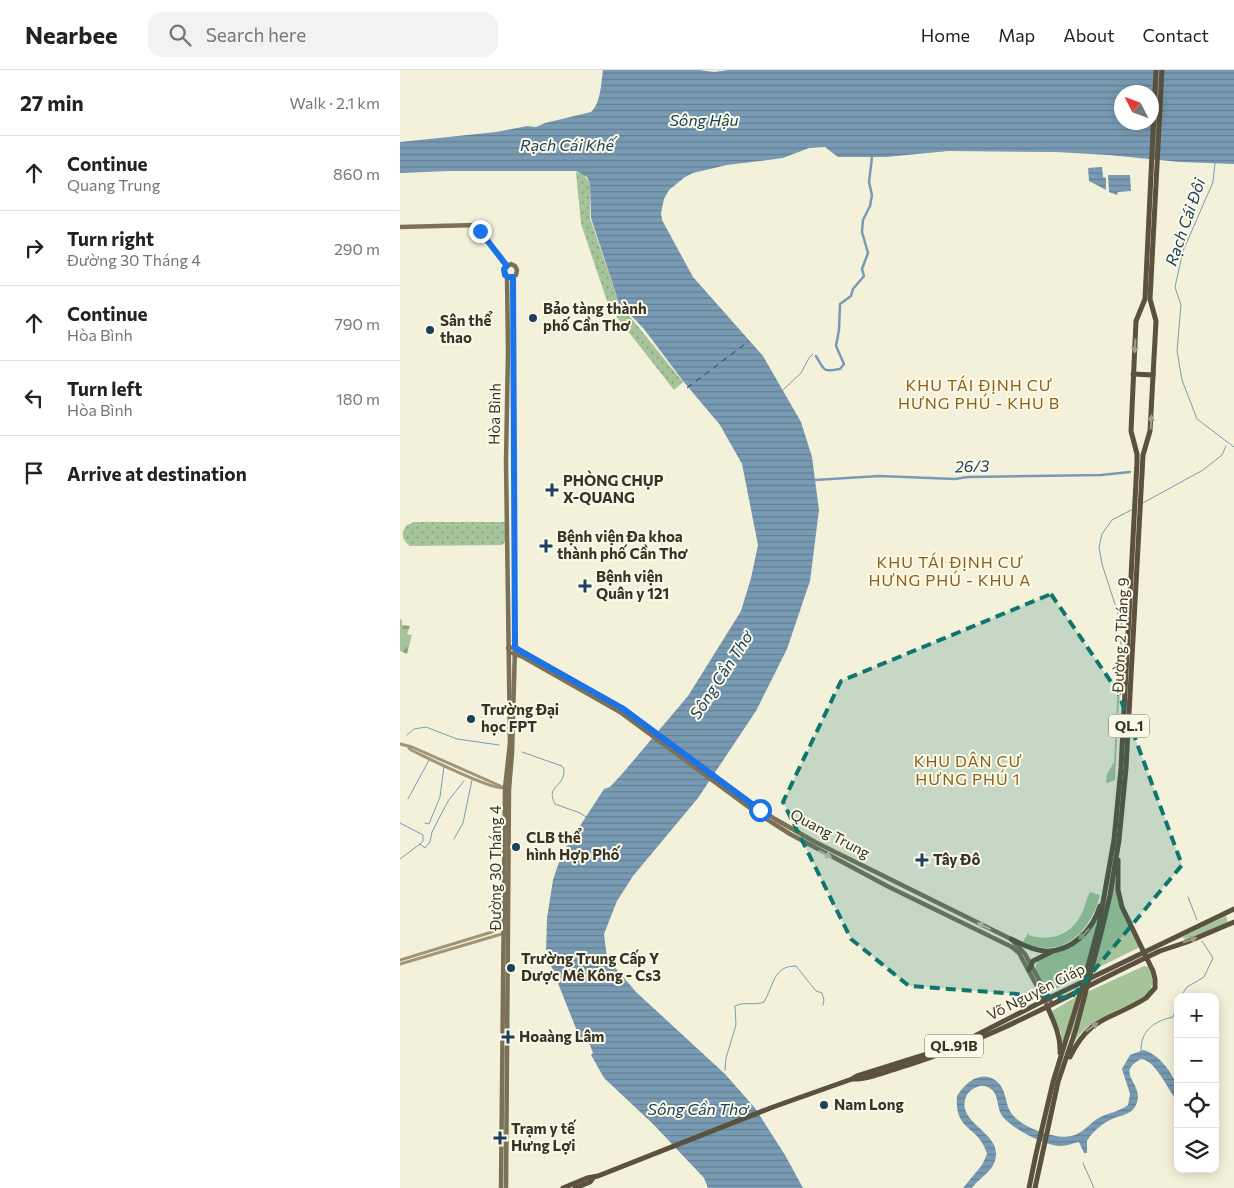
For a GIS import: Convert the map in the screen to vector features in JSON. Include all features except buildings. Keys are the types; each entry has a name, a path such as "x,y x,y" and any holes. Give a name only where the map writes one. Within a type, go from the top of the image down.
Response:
{"highway":[{"name":"QL.1","path":"1136,524 1143,454 1150,431 1154,374 1156,321 1150,299 1156,70"},
{"name":"QL.1","path":"1136,524 1137,454 1130,431 1136,321 1145,299 1162,70"},
{"path":"1134,374 1154,374"},
{"name":"Đường 2 Tháng 9","path":"1101,925 1110,894 1126,768 1136,524"},
{"name":"Đường 2 Tháng 9","path":"1101,925 1114,840 1136,524"},
{"path":"1056,1082 1072,1051 1085,1032 1100,1021 1143,1001 1153,992 1156,984 1120,899 1117,881 1118,840"},
{"path":"1030,968 1040,956 1078,940 1089,929 1098,912 1109,874"},
{"name":"QL.91B","path":"1145,955 1158,946 1234,909"},
{"name":"Võ Nguyên Giáp","path":"596,1177 857,1076 895,1067 960,1047 1145,955 1187,942 1234,922"},
{"name":"QL.1","path":"1029,1188 1056,1082 1101,925"},
{"path":"1137,936 1145,944 1158,946"},
{"path":"1011,939 1042,951 1061,948"},
{"name":"Võ Nguyên Giáp","path":"1048,1002 1081,989 1145,955"},
{"path":"1048,1002 1060,1040 1060,1059 1056,1082"},
{"name":"QL.1","path":"1035,1188 1038,1155"},
{"name":"QL.91B","path":"563,1188 587,1178 596,1177"},
{"name":"QL.91B","path":"575,1188 590,1182 596,1177"}],"main road":[{"path":"400,227 479,226 483,236 507,266"},
{"path":"511,264 516,268 517,272 513,277 507,276 504,271 507,266 511,264"},
{"name":"Hòa Bình","path":"507,276 506,461 508,520 514,537 510,550"},
{"name":"Hòa Bình","path":"510,550 508,538 514,518 512,460 513,277"},
{"path":"506,451 512,451"},
{"path":"506,461 512,460"},
{"path":"508,520 514,518"},
{"path":"508,538 514,537"},
{"name":"Đường 30 Tháng 4","path":"506,789 512,754 515,648 514,582 510,550"},
{"name":"Đường 30 Tháng 4","path":"506,1188 506,789 510,743 508,583 510,550"},
{"path":"508,583 514,582"},
{"name":"Quang Trung","path":"508,650 515,648 586,690"},
{"name":"Quang Trung","path":"508,650 629,713 770,819 812,847 1012,947 1030,968"},
{"path":"400,744 498,788 506,789"},
{"name":"Quang Trung","path":"770,819 1011,939 1020,948 1048,1002"},
{"path":"400,960 506,930"},
{"path":"400,964 506,930"},
{"name":"Đường 30 Tháng 4","path":"501,1188 506,930"}],"highlighted area":[{"path":"1051,594 1118,692 1182,865 1071,998 909,986 851,939 783,802 841,681"}],"green space":[{"path":"576,172 584,175 590,183 590,218 619,303 683,382 674,390 609,307 581,224"},
{"path":"414,522 505,522 505,542 502,545 410,546 405,541 403,534 407,525"},
{"path":"400,619 402,620 402,625 410,626 407,634 412,635 407,654 400,651"},
{"path":"1122,640 1115,780 1107,783 1107,774 1114,762 1120,641"},
{"path":"1114,881 1119,899 1140,947 1051,991 1047,990 1036,971 1038,961 1083,938 1097,919 1096,926 1105,928"},
{"path":"1090,892 1100,895 1096,908 1082,931 1073,939 1062,945 1050,948 1037,947 1023,942 1028,933 1029,935 1045,938 1059,935 1072,928 1081,915"},
{"path":"1226,916 1228,922 1185,941 1183,937 1146,954"},
{"path":"1144,966 1149,967 1152,978 1151,988 1146,995 1098,1020 1081,1033 1073,1043 1075,1033 1065,1038 1061,1045 1061,1033 1052,1011 1076,997"}],"water":[{"path":"603,70 700,70 714,72 728,70 1234,70 1234,164 1180,162 1056,152 949,151 886,157 838,157 825,147 809,148 783,158 727,165 693,173 669,190 664,199 661,213 662,220 693,277 763,356 801,422 812,457 819,510 810,581 787,649 756,711 698,798 633,876 617,901 604,934 607,958 636,992 725,1074 755,1108 785,1155 803,1188 708,1188 704,1178 654,1125 604,1078 591,1055 593,1053 590,1045 579,1036 546,953 547,918 553,880 565,849 604,789 610,787 622,774 688,696 741,611 758,545 742,464 720,425 683,381 644,329 619,303 591,218 590,183 587,177 576,171 400,173 400,142 496,132 527,126 536,127 591,112 599,98"},
{"path":"1102,167 1103,177 1106,178 1106,190 1089,181 1088,168"},
{"path":"1108,175 1130,175 1131,191 1118,192 1117,195 1109,192"},
{"path":"1143,1050 1160,1060 1174,1078 1174,1097 1152,1065 1141,1059 1133,1064 1130,1074 1138,1097 1134,1109 1100,1126 1087,1141 1087,1153 1084,1153 1079,1142 1063,1146 1054,1145 1030,1136 1014,1127 1003,1117 994,1092 986,1086 977,1087 972,1090 966,1097 964,1106 972,1120 991,1140 995,1147 996,1155 993,1165 972,1188 963,1188 982,1165 987,1154 979,1138 963,1123 957,1108 957,1096 973,1079 984,1076 999,1083 1010,1111 1014,1117 1028,1127 1056,1136 1071,1136 1082,1131 1101,1117 1128,1105 1130,1094 1122,1069 1130,1055"}],"waterway":[{"path":"816,356 827,370 840,369 844,364 836,346 840,304 851,296 853,289 864,276 862,269 868,253 862,232 863,220 870,206 872,195 869,182 872,157"},
{"name":"Rạch Cái Đôi","path":"1215,163 1213,182 1183,251 1175,287 1181,305 1177,351 1182,380 1197,419 1234,447"},
{"path":"783,390 801,373 813,354"},
{"path":"1141,504 1203,470 1222,455 1226,446"},
{"name":"26/3","path":"815,480 879,476 955,479 968,477 1101,475 1130,472"},
{"path":"1122,626 1102,564 1099,547 1102,534 1112,520 1133,509"},
{"path":"407,735 414,729 426,727 457,739 499,745"},
{"path":"522,752 562,766 564,769 563,776 552,795 555,804 586,817"},
{"path":"408,799 429,760"},
{"path":"425,823 429,824 440,797 444,766"},
{"path":"454,839 463,823 472,780"},
{"path":"420,844 425,848 430,842 432,832 448,801 464,781"},
{"path":"400,823 423,835 423,841 400,859"},
{"path":"1188,897 1197,920"},
{"path":"1183,993 1187,987 1204,977 1213,958 1202,941"},
{"path":"725,1070 726,1058 736,1025 735,1006 764,1002 775,978 783,969 796,966 816,991 822,993 823,1005"},
{"path":"1141,1052 1141,1044 1146,1032 1155,1024 1173,1017 1174,1014"},
{"path":"1083,1163 1094,1188"}],"ferry route":[{"path":"687,388 749,341"}],"place":[{"name":"Bảo tàng thành phố Cần Thơ","path":"533,318"},
{"name":"Sân thể thao","path":"430,330"},
{"name":"PHÒNG CHỤP X-QUANG","path":"552,490"},
{"name":"Bệnh viện Đa khoa thành phố Cần Thơ","path":"546,546"},
{"name":"Bệnh viện Quân y 121","path":"585,586"},
{"name":"Trường Đại học FPT","path":"471,719"},
{"name":"CLB thể hình Hợp Phố","path":"516,847"},
{"name":"Tây Đô","path":"922,860"},
{"name":"Trường Trung Cấp Y Dược Mê Kông - Cs3","path":"511,968"},
{"name":"Hoaàng Lâm","path":"508,1037"},
{"name":"Nam Long","path":"824,1105"},
{"name":"Trạm y tế Hưng Lợi","path":"500,1138"}],"district":[{"name":"KHU TÁI ĐỊNH CƯ HƯNG PHÚ - KHU B","path":"979,394"},
{"name":"KHU TÁI ĐỊNH CƯ HƯNG PHÚ - KHU A","path":"950,571"},
{"name":"KHU DÂN CƯ HƯNG PHÚ 1","path":"968,770"}],"route":[{"path":"480,231 507,266 504,269 505,275 513,277 512,451 515,648 622,708 760,810"}],"water label":[{"name":"Sông Hậu","path":"704,120"},
{"name":"Rạch Cái Khế","path":"567,145"},
{"name":"Sông Cần Thơ","path":"721,675"},
{"name":"Sông Cần Thơ","path":"698,1109"}]}
